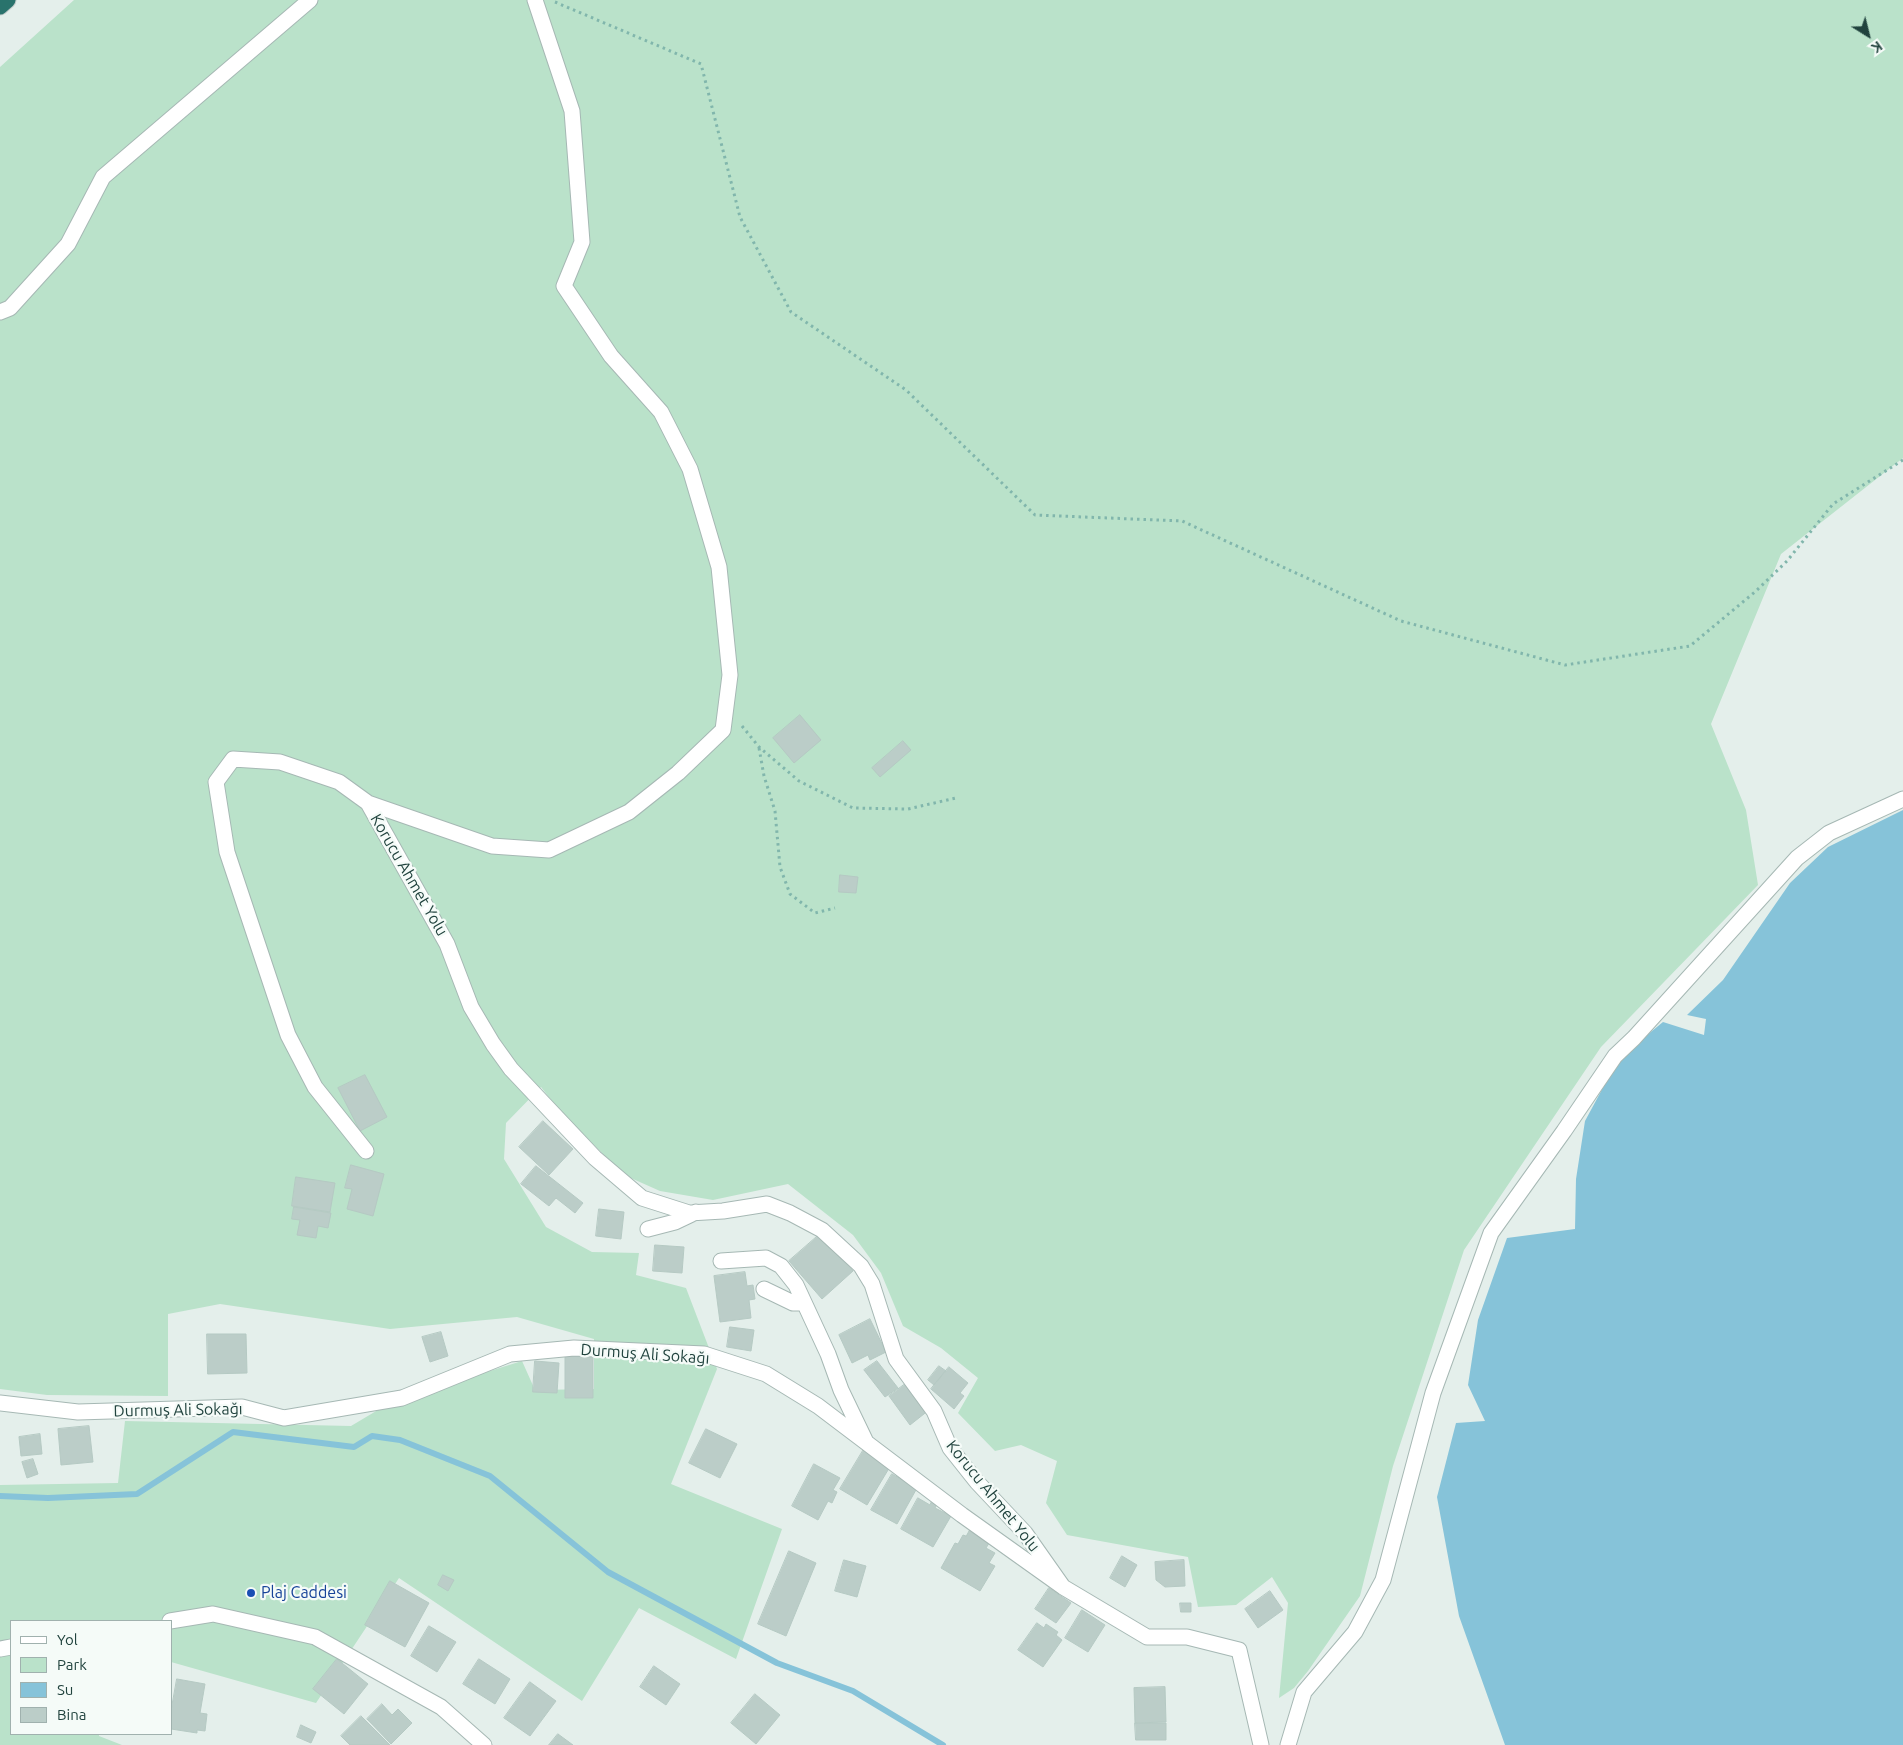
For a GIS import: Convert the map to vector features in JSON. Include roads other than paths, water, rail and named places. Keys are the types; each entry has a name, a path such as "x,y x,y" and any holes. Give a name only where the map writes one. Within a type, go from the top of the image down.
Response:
{"highway":[{"path":"0,7 8,0"}],"street":[{"path":"0,312 10,308 68,244 103,177 310,0"},
{"name":"Korucu Ahmet Yolu","path":"368,803 492,846 549,850 629,812 678,773 723,730 730,675 719,567 690,469 661,412 611,356 564,286 582,242 572,111 535,0"},
{"path":"366,1151 315,1086 288,1035 227,852 216,782 233,759 280,762 339,782 368,803"},
{"path":"1288,1745 1304,1692 1355,1632 1383,1580 1433,1393 1491,1233 1615,1056 1634,1038 1797,858 1829,833 1903,799"},
{"name":"Korucu Ahmet Yolu","path":"368,803 448,944 471,1007 493,1044 511,1069 595,1158 642,1198 689,1213 723,1211 767,1204 790,1213 822,1230 861,1266 872,1284 896,1359 934,1411 950,1448 977,1482 1026,1534 1063,1588"},
{"path":"648,1229 675,1222 696,1212"},
{"path":"721,1261 766,1258 781,1266 796,1284 865,1441"},
{"path":"764,1289 793,1303 804,1303"},
{"name":"Durmuş Ali Sokağı","path":"0,1402 78,1412 242,1406 284,1418 402,1398 510,1354 574,1348 704,1354 766,1374 818,1406 1063,1588 1147,1638 1187,1637 1239,1650 1261,1745"},
{"path":"172,1621 213,1614 315,1637 441,1707 484,1745"}],"water":[{"path":"1903,810 1903,1745 1505,1745 1459,1616 1437,1497 1456,1423 1485,1421 1468,1385 1478,1320 1507,1238 1575,1229 1576,1179 1585,1121 1619,1058 1663,1022 1704,1035 1706,1019 1687,1015 1723,980 1790,883 1828,847"}],"waterway":[{"path":"0,1496 48,1498 137,1494 233,1432 354,1447 372,1436 400,1440 490,1476 608,1572 777,1663 853,1691 943,1745"}],"place":[{"name":"Plaj Caddesi","path":"251,1593"}]}
